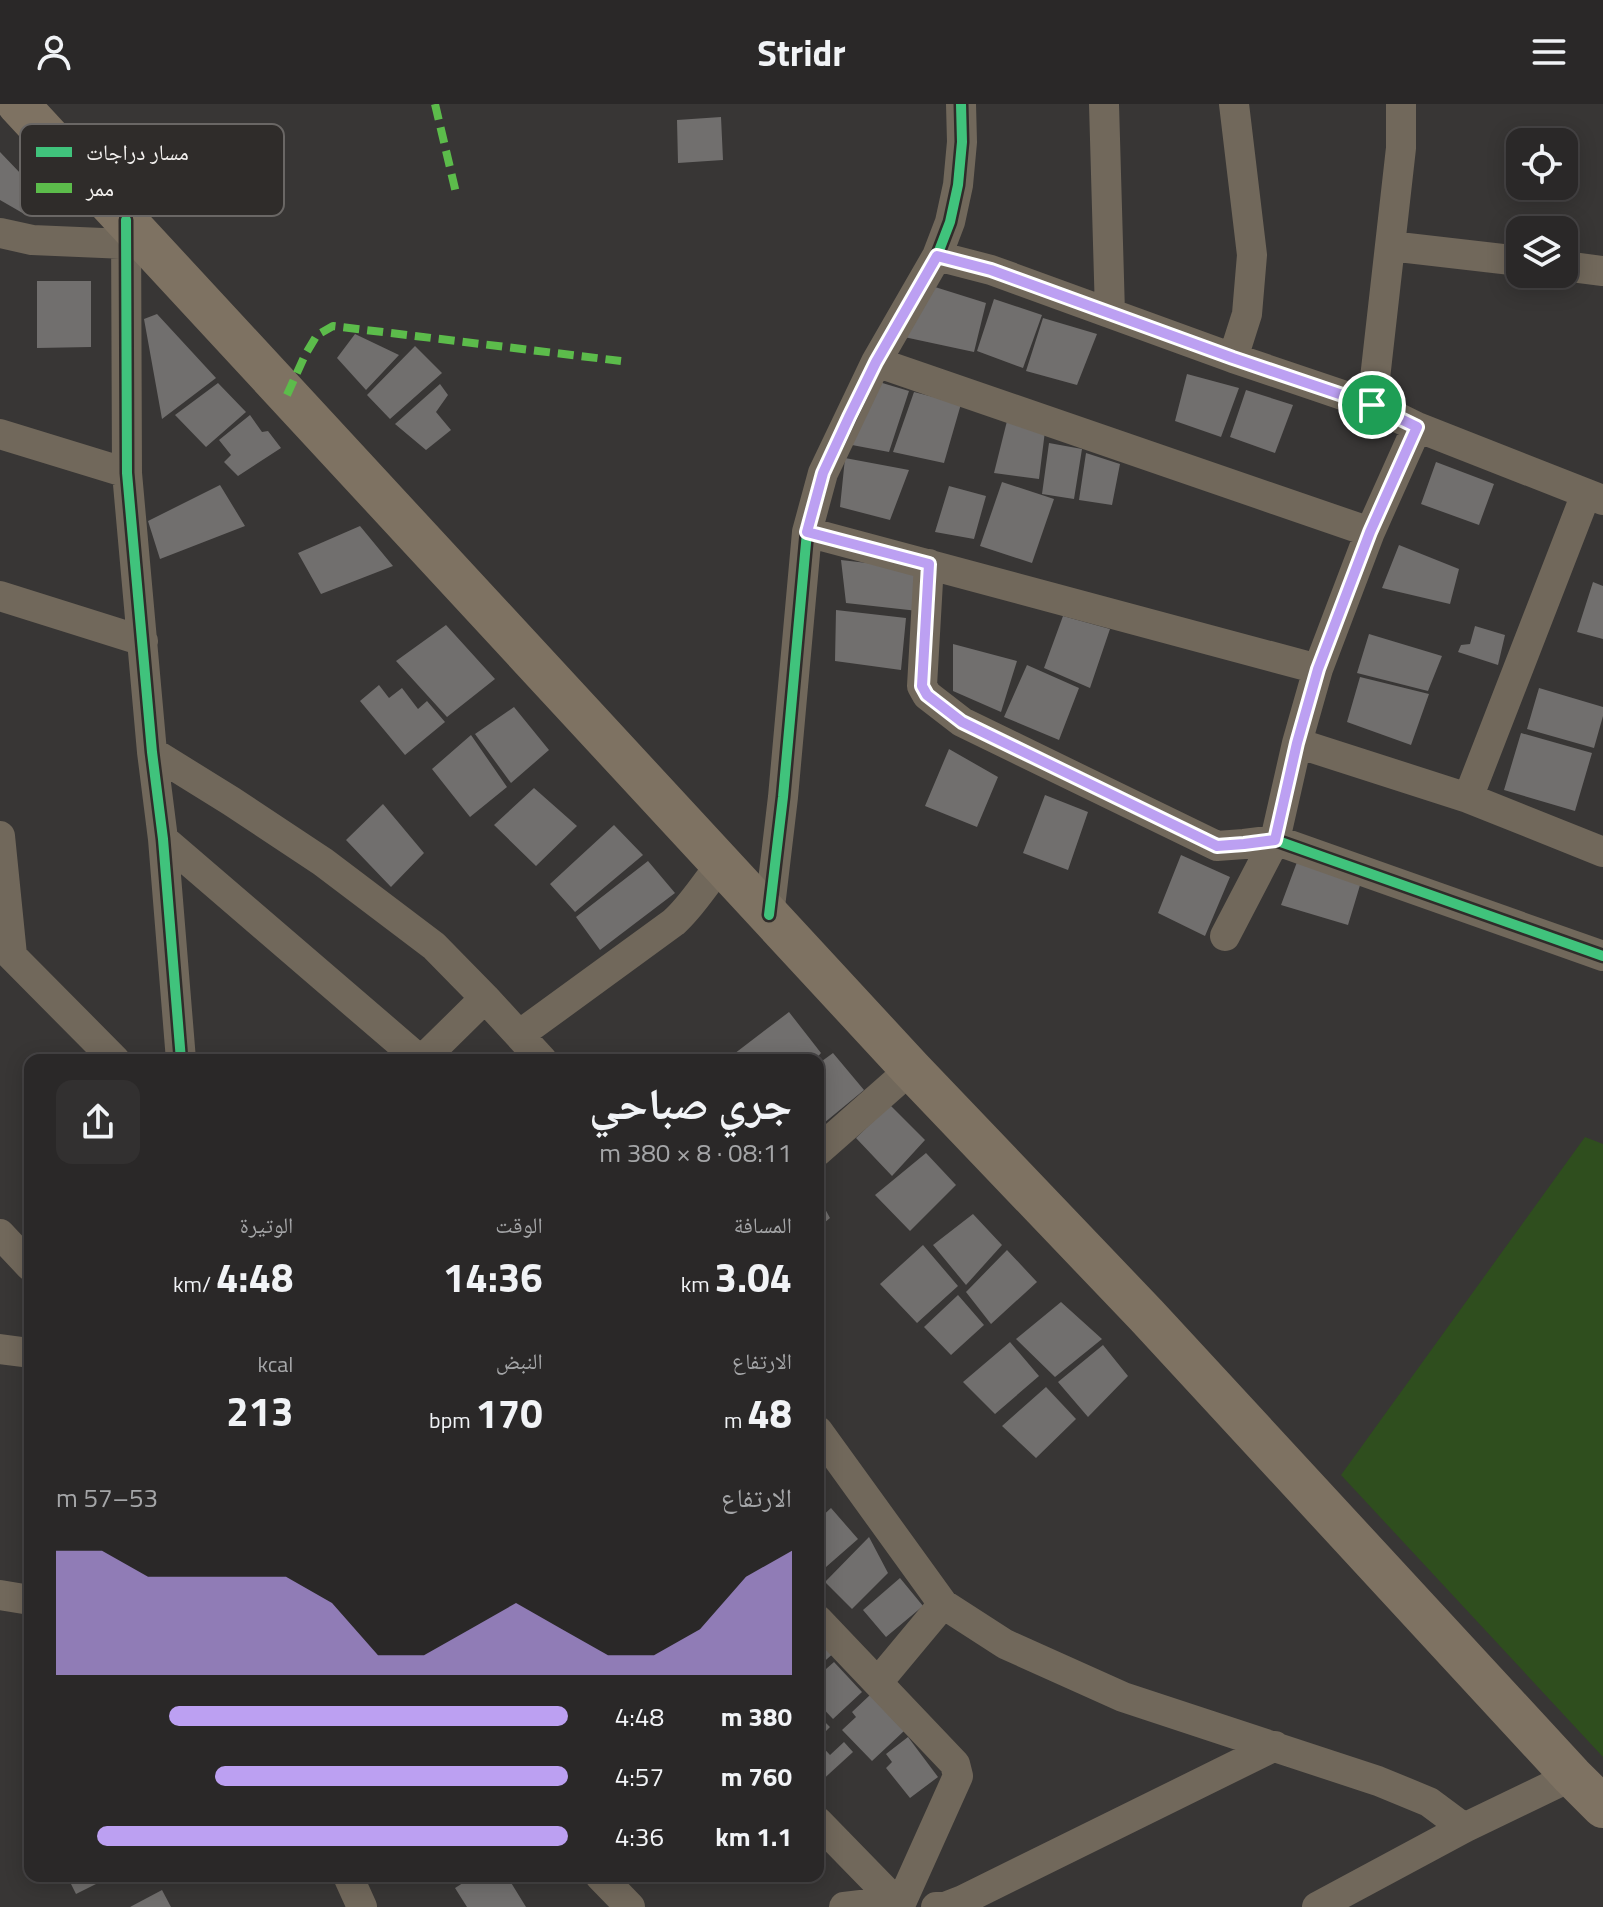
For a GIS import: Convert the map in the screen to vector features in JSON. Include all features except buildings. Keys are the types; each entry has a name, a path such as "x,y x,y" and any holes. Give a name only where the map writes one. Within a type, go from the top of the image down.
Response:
{"main road":[{"path":"18,104 35,124"},
{"path":"112,216 1136,1305 1603,1807"}],"street":[{"path":"769,915 807,532 823,473 876,362 937,256 950,222 958,185 962,142 961,104"},
{"path":"1104,104 1110,313"},
{"path":"1233,358 1247,314 1252,255 1234,104"},
{"path":"1372,405 1401,148 1401,104"},
{"path":"0,233 32,240 126,232 127,473 181,1054"},
{"path":"1390,246 1506,259"},
{"path":"937,256 991,270 1372,405 1417,427 1595,497 1468,798"},
{"path":"1578,268 1603,271"},
{"path":"876,362 1370,532"},
{"path":"1225,936 1275,840 1318,669 1370,532 1417,427"},
{"path":"0,434 127,473"},
{"path":"807,532 1318,669"},
{"path":"929,564 922,686 927,695 962,722 1217,846 1275,840 1603,956"},
{"path":"0,596 143,641"},
{"path":"1297,743 1468,798 1603,852"},
{"path":"152,752 323,862 434,946 536,1054"},
{"path":"0,836 6,949 109,1054"},
{"path":"163,839 414,1054"},
{"path":"519,1035 674,922 688,910 722,864"},
{"path":"427,1054 485,998"},
{"path":"824,1146 911,1069"},
{"path":"0,1234 24,1260"},
{"path":"0,1349 24,1352"},
{"path":"824,1439 943,1604 1005,1644 1123,1697 1378,1781 1429,1802 1464,1828"},
{"path":"0,1595 24,1599"},
{"path":"878,1682 943,1604"},
{"path":"824,1626 955,1764 958,1776 907,1904"},
{"path":"936,1907 963,1900 1275,1746"},
{"path":"1317,1907 1464,1828 1572,1776"},
{"path":"824,1828 907,1904"},
{"path":"351,1882 362,1907"},
{"path":"606,1882 630,1907"},
{"path":"844,1907 907,1904"}],"green space":[{"path":"1585,1137 1603,1144 1603,1757 1341,1475"}],"marked path":[{"path":"435,104 456,193"},
{"path":"287,395 317,335 333,326 621,361"}],"cycle path":[{"path":"769,915 807,532 823,473 876,362 937,256 950,222 958,185 962,142 961,104"},
{"path":"126,220 127,473 181,1054"},
{"path":"929,564 922,686 927,695 962,722 1217,846 1275,840 1603,956"}],"route":[{"path":"937,256 991,270 1372,405 1417,427 1370,532 1318,669 1275,840 1217,846 962,722 927,695 922,686 929,564 807,532 823,473 849,417 876,362 937,256"}]}
